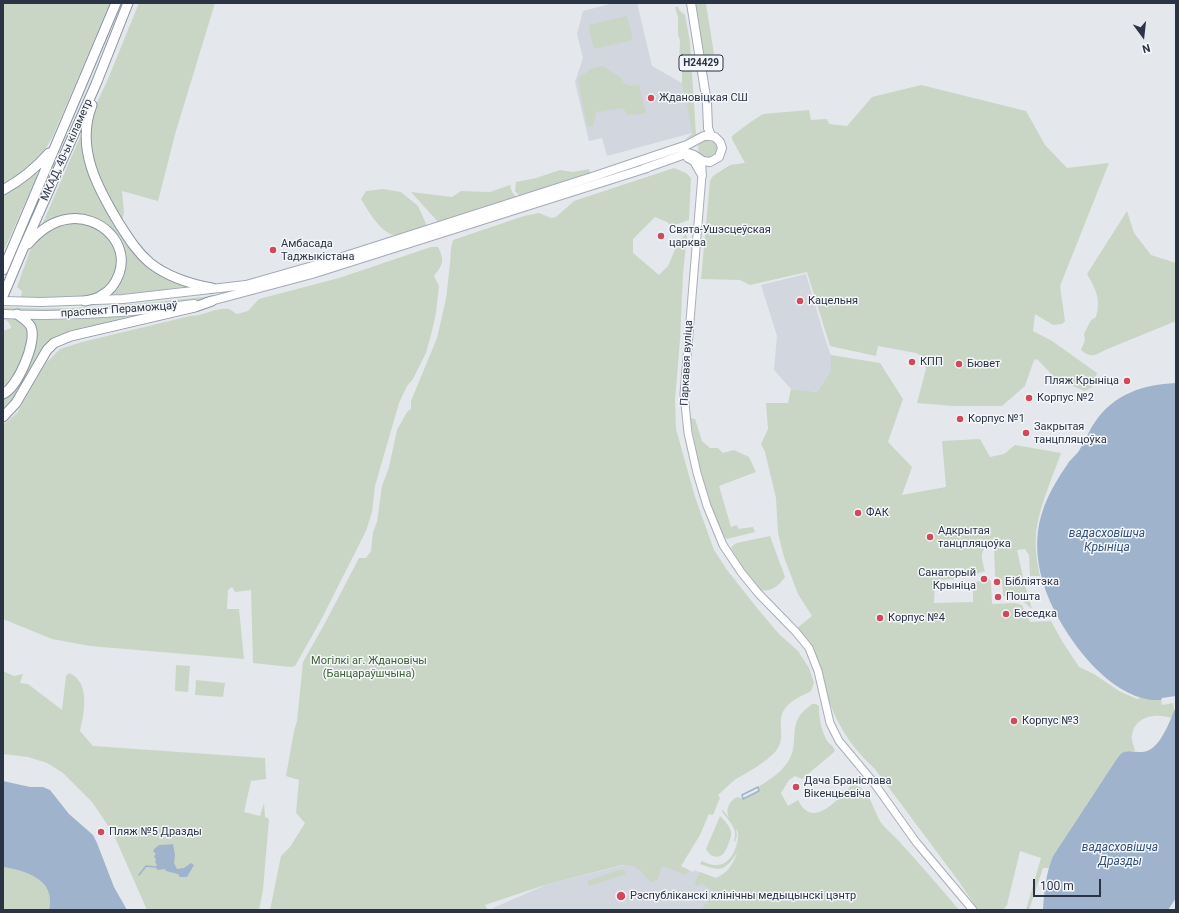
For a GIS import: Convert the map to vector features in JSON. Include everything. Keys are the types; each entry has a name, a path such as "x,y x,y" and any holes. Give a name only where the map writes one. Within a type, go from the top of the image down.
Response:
{"highway":[{"name":"МКАД, 40-ы кіламетр","path":"3,270 116,3"},
{"name":"МКАД, 40-ы кіламетр","path":"5,291 96,84 128,3"},
{"path":"96,84 95,98 88,117 86,147 93,174 102,195 135,248 151,264 186,282 212,288"},
{"path":"3,190 20,180 37,167 56,146"},
{"path":"22,251 36,234 44,228 60,221 78,219 86,220 106,229 116,240 119,246 121,258 120,272 114,284 103,295 85,301"},
{"path":"3,417 16,403 42,357 54,343 71,336 194,307 214,300"},
{"path":"3,394 10,389 20,374 32,340 30,326 24,318 17,314"}],"main road":[{"name":"Н24429","path":"691,3 707,103 707,124 711,136 720,142 722,150 717,159 710,162"},
{"name":"Н24429","path":"698,158 695,149 707,124"},
{"path":"3,301 85,301 123,299 255,283 330,261 595,176 687,145 700,138 711,136"},
{"path":"643,169 688,153 705,162 710,162"},
{"path":"643,169 679,158 688,158 694,161 702,175"},
{"name":"праспект Пераможцаў","path":"3,314 57,315 114,313 149,310 214,300 312,274 643,169"},
{"path":"212,288 216,294 214,300"}],"street":[{"name":"Паркавая вуліца","path":"698,158 702,167 702,175 699,231 685,376 685,412 692,454 712,520 723,546 741,572 758,593 796,632 809,648 818,671 830,723 839,741 874,784 908,832 973,910"},
{"name":"Паркавая вуліца","path":"702,175 710,162"}],"shaded area":[{"path":"614,3 637,3 652,66 687,86 692,133 607,156 602,138 589,141 575,82 583,58 577,34 583,11"},
{"path":"806,274 831,355 831,370 817,392 791,389 774,370 777,336 761,285"},
{"name":"Рэспубліканскі клінічны медыцынскі цэнтр","path":"664,859 691,871 694,872 694,870 716,878 725,910 494,910 493,908 548,884 646,860"}],"green space":[{"path":"3,3 110,3 53,136 39,160 3,187"},
{"path":"139,3 215,3 176,131 158,201 122,191 124,212 122,221 96,174 89,136 95,107"},
{"path":"695,3 706,4 714,54 704,55"},
{"path":"675,7 678,7 685,15 690,42 696,135 685,139 692,134 688,108 682,86 682,69 679,64 680,40 678,32 678,17"},
{"path":"627,16 633,40 594,49 588,25"},
{"path":"603,66 621,78 624,83 631,86 639,85 646,112 642,114 628,115 623,108 596,112 593,127 587,125 578,79 592,68"},
{"path":"921,85 1026,111 1045,145 1067,168 1109,163 1060,286 1065,321 1062,324 1053,325 1035,314 1033,331 1052,341 1097,373 1092,387 1085,391 1057,380 1037,359 1034,360 1025,386 1002,406 953,406 917,403 926,369 922,356 916,353 878,346 876,356 830,346 807,272 750,285 740,280 701,279 710,181 713,176 730,165 745,163 732,139 732,136 763,114 809,110 811,120 827,119 829,124 847,126 872,97"},
{"path":"80,137 83,137 83,144 135,252 195,286 109,296 121,280 126,262 124,244 112,228 95,217 88,216 71,217 42,225"},
{"path":"710,138 718,143 718,155 707,160 699,155 698,146 702,141"},
{"name":"Могілкі аг. Ждановічы (Банцараўшчына)","path":"674,168 686,173 691,178 689,220 672,226 655,217 633,239 633,253 659,275 668,266 679,240 687,234 675,400 676,429 695,497 714,550 727,570 757,608 779,634 798,651 809,668 814,683 811,691 792,701 784,710 781,720 781,740 776,751 762,763 734,781 718,795 720,798 713,815 709,814 700,835 681,866 689,870 686,875 662,866 658,879 652,882 634,866 623,865 548,884 485,905 488,910 270,910 281,856 290,847 305,823 296,813 299,780 286,776 297,721 303,662 359,558 366,558 371,551 382,486 389,467 397,430 407,412 411,409 411,401 437,338 446,299 453,240 524,216 539,213 551,218 556,217 574,201"},
{"path":"589,169 591,175 520,196 515,191 516,182 536,178 560,170 573,172"},
{"path":"36,173 38,174 4,250 3,195 19,186"},
{"path":"510,185 512,192 516,197 438,222 411,192 452,197 461,191 490,192"},
{"path":"383,189 401,192 418,206 427,226 408,233 397,235 386,232 376,222 361,199 366,191"},
{"path":"1127,211 1134,233 1151,255 1176,263 1176,321 1098,354 1090,355 1081,350 1085,340 1084,334 1091,320 1096,317 1098,300 1087,274"},
{"path":"62,222 95,224 118,247 118,264 113,279 106,287 87,296 21,298 22,291 17,287 31,248 36,239"},
{"path":"431,247 438,247 442,256 442,262 434,276 439,286 436,313 426,353 399,403 375,486 372,512 366,531 321,620 295,666 291,667 253,663 251,590 235,592 232,587 228,590 227,609 239,609 244,659 90,646 52,639 3,619 3,425 17,413 46,363 60,349 82,342 190,316 200,315 219,309 229,309 237,314 248,311 259,299 339,278"},
{"path":"213,296 212,299 111,310 50,312 3,310 3,307 82,308"},
{"path":"141,314 81,330 55,340 16,399 3,414 3,397 29,359 28,318 65,320"},
{"path":"3,316 18,318 28,327 30,336 20,370 3,392 3,331 11,328 8,322 3,319"},
{"path":"831,355 880,363 903,399 888,442 912,467 902,495 946,487 942,441 980,439 990,457 1004,454 1015,445 1061,453 1042,505 1037,526 1036,551 1040,576 1030,576 1029,555 1025,549 1017,550 1032,609 1019,599 1003,596 1002,580 995,576 994,548 991,543 984,549 982,556 985,571 971,576 963,568 955,568 956,579 935,580 934,603 973,602 973,583 989,578 991,582 992,604 1015,603 1022,605 1030,622 1051,621 1079,667 1094,674 1119,691 1137,699 1141,697 1161,700 1162,705 1173,703 1174,710 1171,718 1153,716 1142,720 1137,724 1132,737 1135,751 1127,751 1120,754 1053,856 1049,868 1043,868 1029,910 1026,910 1041,858 1020,851 1007,905 1003,910 978,910 960,883 875,769 855,748 844,732 828,698 815,651 797,628 812,616 798,594 784,557 778,533 776,498 765,452 761,444 768,429 766,403 788,403 791,389 817,392 831,370"},
{"path":"690,418 695,419 702,441 710,448 718,448 723,453 734,450 749,457 756,472 719,486 731,527 737,525 738,529 753,527 755,532 727,539 721,533 701,477"},
{"path":"770,536 785,577 774,588 760,590 731,548 737,543"},
{"path":"176,665 190,666 188,692 175,691"},
{"path":"3,671 14,676 23,674 20,683 28,684 62,710 66,676 69,673 76,677 81,683 84,699 80,731 93,746 265,758 266,779 251,781 244,812 260,816 264,803 265,817 269,819 263,890 259,910 147,910 113,833 92,802 63,773 47,763 28,757 3,754"},
{"path":"196,680 225,683 223,697 195,695"},
{"path":"812,704 819,706 823,732 827,741 835,751 802,779 795,776 789,780 781,793 788,806 798,800 804,809 811,813 818,813 832,804 852,785 863,789 882,824 913,856 959,910 705,910 702,908 716,893 701,883 698,886 694,884 700,872 716,878 729,868 737,853 729,863 722,868 718,869 700,864 702,861 714,865 723,864 734,853 738,832 736,829 737,835 735,842 734,828 722,811 723,810 729,818 727,812 728,806 732,801 737,797 744,799 759,791 758,787 782,769 790,759 792,753 797,721 801,713"},
{"path":"720,816 728,825 731,834 724,853 716,857 711,855 706,849"},
{"path":"3,867 30,874 44,884 50,899 49,910 3,910"},
{"path":"619,870 624,870 626,874 588,886 588,881"}],"water":[{"name":"вадасховішча Крыніца","path":"1176,383 1176,696 1162,698 1161,700 1143,698 1125,691 1093,666 1079,649 1067,632 1049,599 1039,566 1037,540 1042,513 1052,488 1068,463 1079,451 1093,425 1103,412 1111,404 1131,392 1152,386"},
{"name":"вадасховішча Дразды","path":"1174,710 1176,710 1176,898 1168,910 1043,910 1046,883 1053,856 1118,757 1124,752 1128,751 1143,752 1152,749 1164,734"},
{"path":"3,781 30,787 43,787 50,790 69,814 93,835 114,887 127,910 49,910 50,899 44,884 30,874 3,867"},
{"path":"173,844 175,855 174,863 177,869 184,868 191,863 194,865 187,877 180,877 178,874 166,871 165,869 158,870 155,867 157,865 154,856 156,854 153,851 155,848 159,845"}],"waterway":[{"path":"758,787 759,791 743,799 742,795 758,787"},
{"path":"139,875 146,866 155,867"}],"place":[{"name":"Ждановіцкая СШ","path":"651,98"},
{"name":"Свята-Ушэсцеўская царква","path":"661,236"},
{"name":"Амбасада Таджыкістана","path":"273,250"},
{"name":"Кацельня","path":"800,301"},
{"name":"КПП","path":"912,362"},
{"name":"Бювет","path":"959,364"},
{"name":"Пляж Крыніца","path":"1127,381"},
{"name":"Корпус №2","path":"1029,398"},
{"name":"Корпус №1","path":"960,419"},
{"name":"Закрытая танцпляцоўка","path":"1026,433"},
{"name":"ФАК","path":"858,513"},
{"name":"Адкрытая танцпляцоўка","path":"930,537"},
{"name":"Санаторый Крыніца","path":"984,579"},
{"name":"Бібліятэка","path":"997,582"},
{"name":"Пошта","path":"998,597"},
{"name":"Беседка","path":"1006,614"},
{"name":"Корпус №4","path":"880,618"},
{"name":"Корпус №3","path":"1014,721"},
{"name":"Дача Браніслава Вікенцьевіча","path":"796,787"},
{"name":"Пляж №5 Дразды","path":"101,832"},
{"name":"Рэспубліканскі клінічны медыцынскі цэнтр","path":"621,896"}]}
